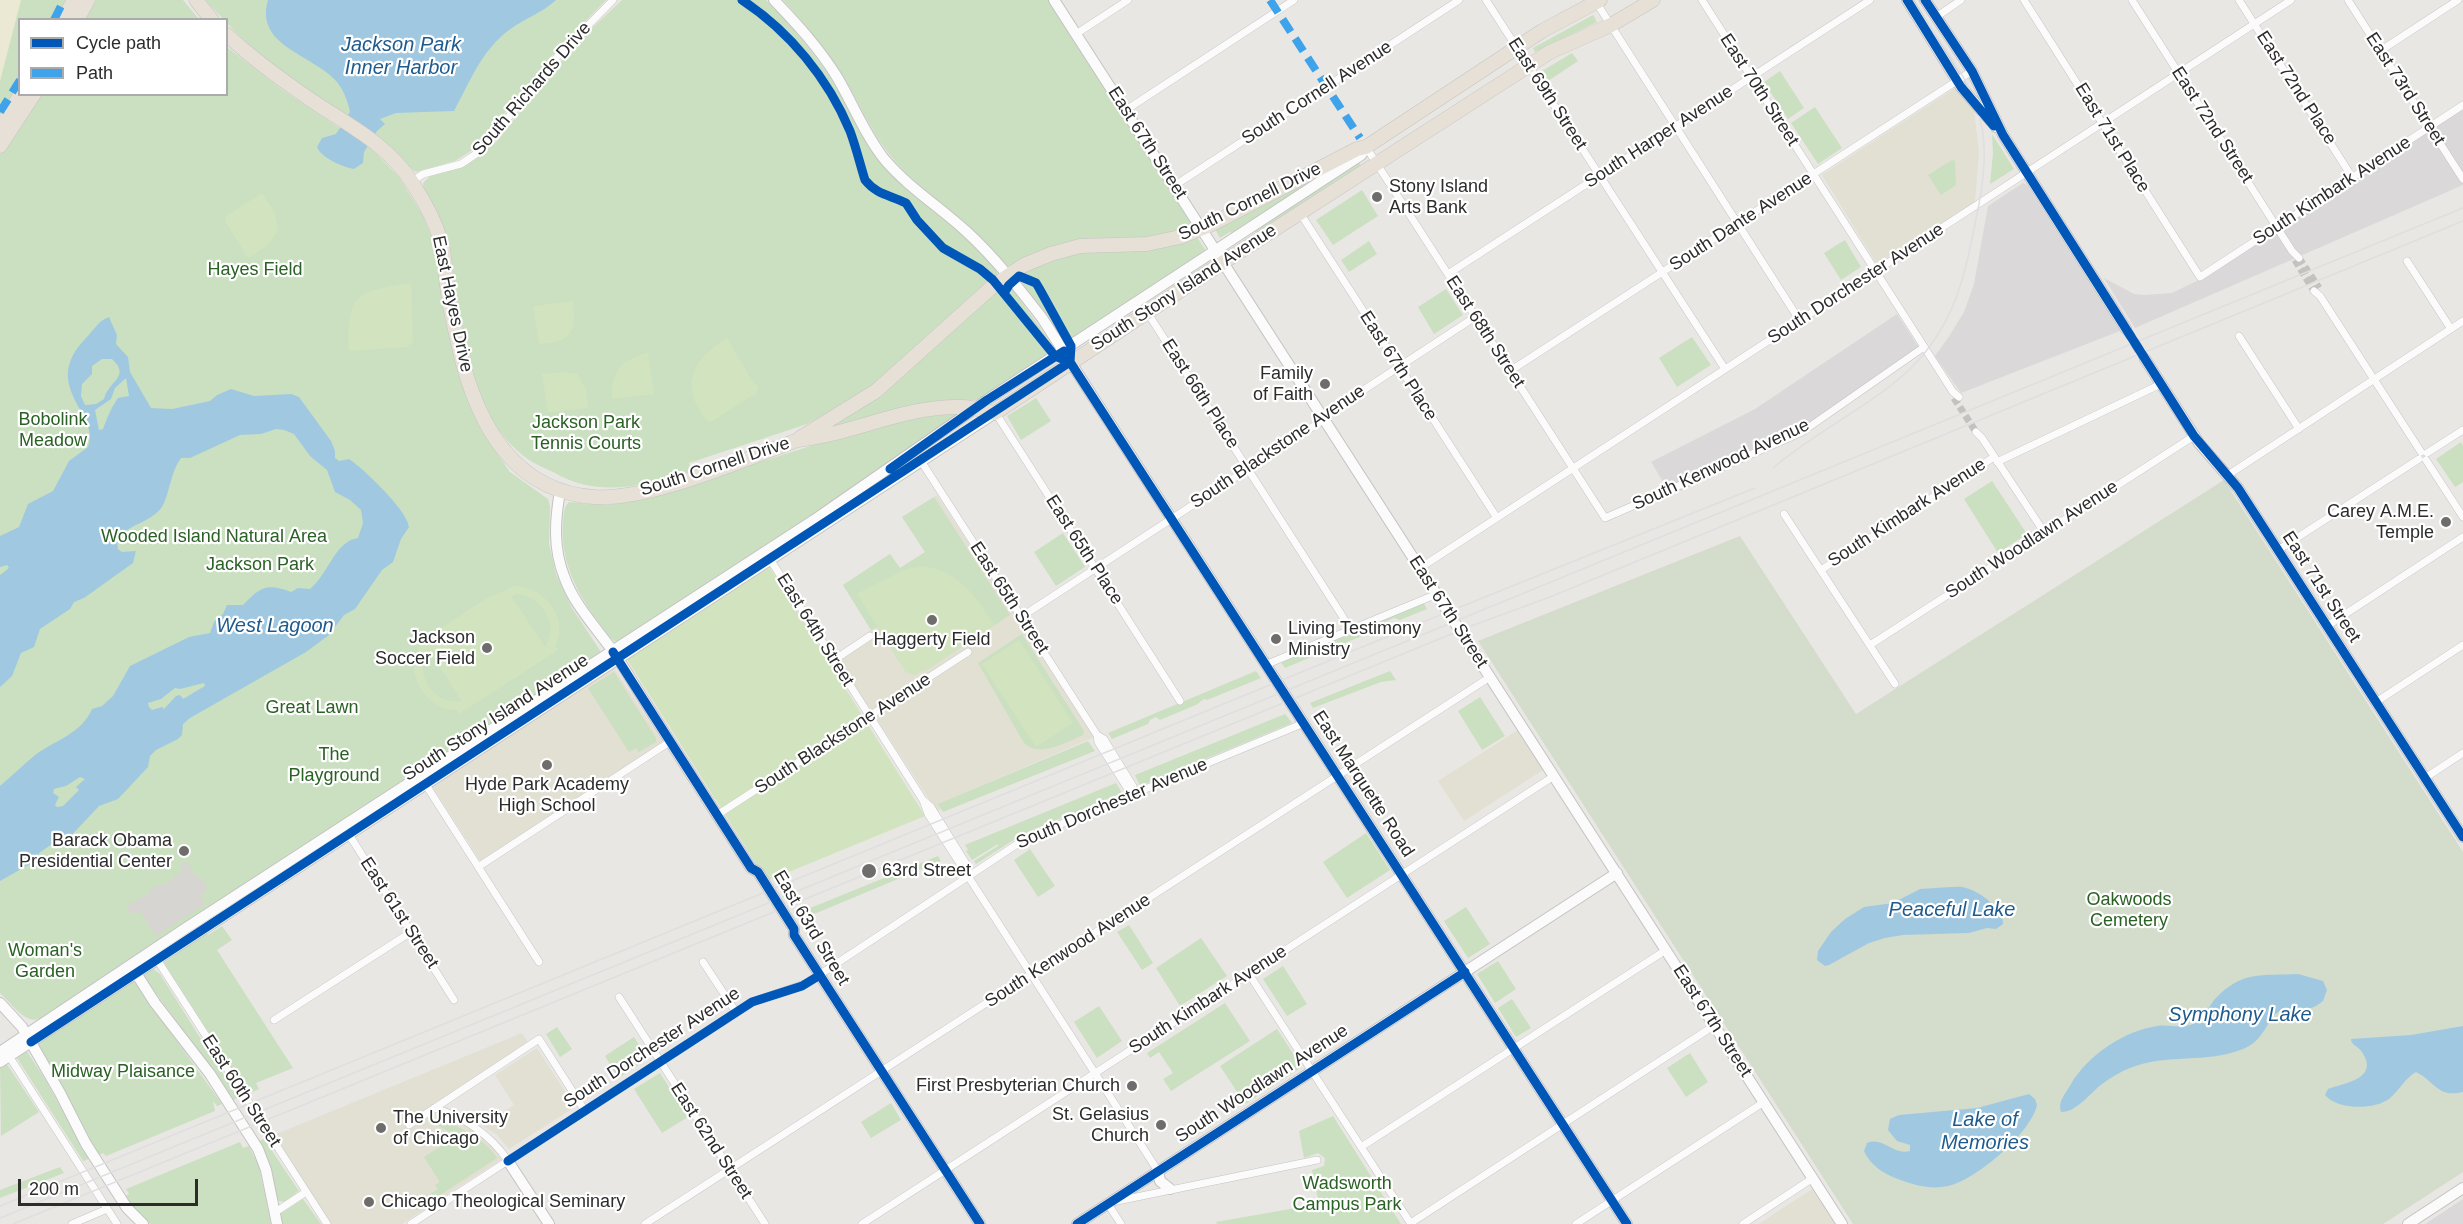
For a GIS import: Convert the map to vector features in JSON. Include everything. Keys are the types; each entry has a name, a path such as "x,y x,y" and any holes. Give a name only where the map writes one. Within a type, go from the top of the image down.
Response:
{"highway":[{"path":"64,18 74,0"},
{"path":"78,18 88,0"},
{"path":"196,0 210,18"},
{"name":"South Stony Island Avenue","path":"995,412 1067,357 1147,312 1220,256 1300,213 1562,45 1611,25 1653,0"},
{"name":"South Stony Island Avenue","path":"1366,147 1542,31 1598,1"},
{"name":"East Hayes Drive","path":"228,36 287,83 378,145 397,163 411,182 434,223 441,242 449,303 460,353 482,417 492,436 514,463 534,478 560,491"},
{"path":"0,128 20,96"},
{"path":"0,146 33,96"},
{"name":"South Cornell Drive","path":"560,491 593,497 648,491 798,440 876,391 1008,274 1035,260 1062,250 1092,245 1157,243 1202,229 1357,149 1366,147"},
{"name":"South Cornell Drive","path":"798,440 817,438 888,417 920,411 964,407 995,412"}],"main road":[{"name":"East Marquette Road","path":"774,0 821,54 876,146 893,168 967,232 1008,274 1067,357 1627,1224"},
{"name":"East 67th Street","path":"1054,0 1842,1224"},
{"path":"1907,0 1969,98 2003,135"},
{"path":"1925,0 1972,71 2003,135 2126,329"},
{"name":"South Stony Island Avenue","path":"768,556 987,400 1067,357 1220,256 1361,155 1366,147"},
{"name":"East 71st Street","path":"2145,359 2194,436 2229,475 2463,837"},
{"name":"South Stony Island Avenue","path":"3,1057 133,968 768,556 995,412"},
{"path":"560,491 556,516 556,539 563,573 580,607 615,655"},
{"name":"East 63rd Street","path":"615,655 751,868 758,872 794,929 794,935 980,1224"},
{"name":"South Stony Island Avenue","path":"133,968 156,958 346,830"},
{"name":"South Woodlawn Avenue","path":"1077,1224 1617,873"},
{"path":"133,968 160,1010 210,1074 258,1149 266,1170 275,1218"},
{"path":"0,1003 29,1038 86,1144 127,1208 143,1224"},
{"path":"508,1161 549,1224"},
{"path":"1158,1171 1160,1181 1170,1189"},
{"path":"2408,1224 2463,1188"}],"street":[{"name":"South Richards Drive","path":"411,182 423,174 461,164 482,150 557,57 613,0"},
{"path":"1076,34 1128,0"},
{"path":"1125,110 1294,0"},
{"name":"South Cornell Avenue","path":"1174,186 1459,0"},
{"name":"East 69th Street","path":"1486,0 1725,369"},
{"name":"East 70th Street","path":"1702,0 1955,396"},
{"name":"South Harper Avenue","path":"1448,274 1870,0"},
{"path":"1936,16 1961,0"},
{"name":"East 71st Place","path":"2024,0 2200,277"},
{"name":"East 72nd Street","path":"2132,0 2297,259"},
{"name":"East 72nd Place","path":"2239,0 2352,177"},
{"name":"South Dorchester Avenue","path":"1420,568 2291,0"},
{"name":"East 73rd Street","path":"2348,0 2463,180"},
{"path":"2380,51 2458,0"},
{"path":"1598,1 1675,127 1800,321"},
{"name":"South Dante Avenue","path":"1510,371 1972,71"},
{"name":"South Kimbark Avenue","path":"2200,277 2463,105"},
{"name":"East 68th Street","path":"1366,147 1605,518"},
{"name":"East 67th Place","path":"1300,213 1497,518"},
{"path":"2407,261 2451,329"},
{"path":"2318,292 2463,517"},
{"name":"East 66th Place","path":"1147,312 1350,628"},
{"name":"South Blackstone Avenue","path":"1020,617 1248,469 1475,317"},
{"path":"2229,475 2463,321"},
{"path":"2239,336 2299,429"},
{"name":"South Kenwood Avenue","path":"1605,518 1802,432 1923,347"},
{"name":"South Kimbark Avenue","path":"1821,570 1996,459 2161,384"},
{"name":"East 65th Place","path":"987,400 1180,701"},
{"path":"2278,550 2463,430"},
{"path":"1979,434 2044,532"},
{"name":"South Woodlawn Avenue","path":"1870,645 2194,436"},
{"name":"East 65th Street","path":"921,460 1097,735 1098,742 1110,761 1128,789 1134,793"},
{"path":"1784,514 1895,684"},
{"path":"2327,626 2463,537"},
{"name":"East 64th Street","path":"768,556 923,800 931,807 968,865 969,875 1158,1171"},
{"path":"1265,665 1437,594"},
{"path":"834,660 870,636"},
{"path":"2376,702 2463,645"},
{"name":"South Blackstone Avenue","path":"717,815 968,652"},
{"name":"South Kenwood Avenue","path":"645,1224 1490,677"},
{"name":"South Dorchester Avenue","path":"411,1224 736,1012 757,1000 802,986 1025,839 1304,723"},
{"path":"478,867 671,741"},
{"path":"2425,778 2463,753"},
{"name":"South Kimbark Avenue","path":"862,1224 1554,776"},
{"path":"423,780 539,962"},
{"name":"East 61st Street","path":"346,830 454,1000"},
{"path":"274,1020 411,932"},
{"path":"1361,1147 1666,950"},
{"name":"East 60th Street","path":"156,958 327,1224"},
{"path":"703,962 736,1012"},
{"path":"1249,974 1411,1224 1715,1025"},
{"name":"East 62nd Street","path":"619,997 765,1224"},
{"path":"409,1125 539,1039 585,1111"},
{"path":"3,1057 117,1224"},
{"path":"1576,1224 1764,1102"},
{"path":"434,1108 464,1121 485,1135 496,1144 508,1161"},
{"path":"1121,1224 1110,1202 1317,1160"},
{"path":"1743,1224 1813,1178"},
{"path":"275,1218 306,1192"},
{"path":"72,1224 107,1209"}],"shaded area":[{"path":"1955,88 1974,110 1979,152 1975,202 1877,264 1822,175"},
{"path":"2463,109 2463,185 2135,328 2104,278 2134,294 2172,293 2201,279"},
{"path":"2023,183 2027,185 2120,331 1961,393 1935,356 1964,312 1974,284 1988,206"},
{"path":"1897,314 1921,351 1797,438 1671,495 1651,462 1755,409"},
{"path":"937,495 1094,737 939,804 942,809 937,811 840,663 839,652 871,630 843,585 890,554 900,568 925,552 902,517"},
{"name":"Hyde Park Academy High School","path":"612,668 662,741 662,745 481,862 432,786"},
{"path":"1518,730 1543,770 1464,821 1438,781"},
{"path":"186,861 197,878 200,876 208,889 200,895 205,904 156,936 140,912 131,914 126,906 150,893 149,891 160,884 162,886 173,879 172,875 174,877 183,871 180,865"},
{"name":"The University of Chicago","path":"522,1033 528,1042 425,1110 447,1116 467,1126 492,1144 502,1159 402,1224 330,1224 274,1135"},
{"path":"537,1048 575,1107 509,1149 497,1135 483,1126 514,1105 495,1075"},
{"path":"1812,1189 1835,1224 1759,1224"},
{"path":"2463,1199 2463,1224 2425,1224"}],"green space":[{"path":"0,0 68,0 58,18 18,18 18,89 0,119"},
{"path":"96,0 183,0 198,18 86,18"},
{"path":"205,0 606,0 548,60 477,147 455,161 416,172 382,140 262,56 228,24 228,18 222,18"},
{"name":"Jackson Park Tennis Courts","path":"622,0 766,0 819,62 872,149 890,172 911,193 979,249 989,260 997,275 865,393 807,424 689,463 691,471 640,485 606,487 589,486 572,481 533,462 506,439 493,422 475,383 463,342 448,242 428,200 423,183 430,176 467,165 497,141 550,74 588,32"},
{"path":"783,0 1048,0 1193,226 1008,266 895,161 875,134 833,61"},
{"path":"1593,15 1597,22 1535,52 1533,48"},
{"name":"Jackson Park","path":"228,48 284,91 374,151 399,177 422,214 434,242 452,348 466,395 481,430 510,472 548,499 550,507 549,544 556,574 572,608 601,652 600,655 407,781 402,781 143,952 34,1020 23,1015 0,993 0,154 40,96 228,96"},
{"path":"1572,53 1578,61 1548,81 1542,71"},
{"path":"1780,71 1804,108 1788,119 1764,82"},
{"path":"1815,107 1842,148 1818,164 1791,123"},
{"path":"1992,134 2014,169 1990,184 1993,153"},
{"path":"1952,160 1955,161 1956,185 1941,195 1928,175"},
{"path":"1359,162 1361,166 1256,233 1255,231"},
{"path":"1313,178 1315,181 1232,233 1220,238 1215,229"},
{"path":"1362,190 1378,216 1333,245 1316,220"},
{"path":"262,193 275,213 278,231 267,246 248,258 225,221 226,216"},
{"path":"1197,237 1206,251 1064,343 1019,278 1029,269 1070,255 1187,241"},
{"path":"1845,240 1861,267 1841,280 1824,253"},
{"path":"1369,241 1377,254 1349,272 1341,260"},
{"path":"411,283 413,342 407,347 349,351 350,317 359,299 378,289"},
{"path":"1007,284 1056,350 982,399 941,404 815,432 883,393"},
{"path":"1446,289 1463,315 1434,334 1418,307"},
{"path":"573,301 574,321 570,333 558,341 539,344 533,308"},
{"path":"1692,337 1711,365 1677,387 1659,358"},
{"path":"727,338 754,384 758,386 756,396 753,395 709,423 694,398 693,376 704,356"},
{"path":"648,353 654,394 612,399 613,381 620,368 631,359"},
{"path":"563,372 577,374 586,389 588,408 548,412 542,374"},
{"path":"1036,398 1051,421 1021,440 1007,416"},
{"path":"962,412 824,511 618,643 610,637 591,612 577,588 564,550 564,511 569,502 608,505 647,498 845,435 918,418"},
{"path":"2461,442 2463,482 2455,487 2436,459"},
{"name":"Oakwoods Cemetery","path":"2224,480 2463,852 2463,1172 2383,1224 1853,1224 1478,641 1740,536 1856,714"},
{"path":"1992,481 2027,534 1998,553 1964,499"},
{"name":"Haggerty Field","path":"934,497 1010,615 925,671 924,669 915,675 906,672 877,627 871,630 843,585 890,554 900,568 925,552 902,517"},
{"path":"1063,533 1085,567 1056,586 1034,552"},
{"path":"769,566 925,816 767,881 628,658"},
{"name":"Haggerty Field","path":"920,566 945,572 955,578 972,594 994,625 925,671 924,669 915,675 906,672 857,594 906,569"},
{"name":"Jackson Soccer Field","path":"514,586 525,587 544,597 556,614 559,624 559,635 555,646 558,650 459,714 457,710 438,705 422,691 414,672 414,662 419,648 442,630 441,628 490,596","holes":["517,594 534,600 546,613 550,630 545,647 511,596","428,649 462,701 443,699 428,686 423,668"]},
{"path":"1424,604 1427,609 1400,620 1394,618 1383,623 1381,628 1285,668 1281,662"},
{"path":"1022,634 1084,731 1083,735 1045,749 1030,747 1024,743 978,663"},
{"path":"1019,640 1073,723 1036,747 982,664"},
{"path":"1256,671 1261,678 1207,700 1204,699 1196,705 1160,720 1156,717 1148,724 1112,739 1108,733"},
{"path":"1390,671 1396,680 1381,682 1313,708 1310,703"},
{"path":"614,672 656,738 656,742 639,752 636,748 629,752 588,688"},
{"path":"1480,697 1505,736 1482,750 1458,711"},
{"path":"1285,714 1292,723 1140,786 1135,775"},
{"path":"1088,741 1095,751 943,812 938,804"},
{"path":"1116,783 1122,793 1023,834 976,864 974,861 998,844 972,860 966,851 968,850 965,845"},
{"path":"1366,833 1390,870 1347,898 1323,862"},
{"path":"1030,849 1055,886 1038,897 1014,860"},
{"path":"938,856 941,861 807,917 803,911"},
{"path":"1466,907 1490,944 1468,958 1444,921"},
{"path":"1129,925 1153,963 1142,970 1117,932"},
{"name":"Midway Plaisance","path":"222,926 232,940 217,950 293,1068 256,1083 259,1089 248,1094 164,963 206,932 208,935"},
{"path":"1201,938 1227,976 1180,1006 1156,968"},
{"path":"1498,961 1516,989 1495,1003 1477,974"},
{"path":"1283,966 1307,1004 1287,1016 1263,979"},
{"name":"Midway Plaisance","path":"152,968 160,974 238,1098 233,1100 143,976 144,971"},
{"name":"Midway Plaisance","path":"133,980 222,1104 217,1106 213,1101 215,1111 106,1156 103,1153 99,1155 37,1044 38,1041"},
{"path":"1512,999 1531,1028 1516,1037 1498,1008"},
{"path":"1225,1003 1250,1041 1171,1091 1163,1079 1173,1073 1159,1052 1150,1058 1147,1053"},
{"path":"1099,1006 1122,1041 1097,1058 1074,1022"},
{"path":"557,1027 572,1049 560,1057 546,1034"},
{"path":"1277,1029 1302,1067 1245,1104 1220,1066"},
{"path":"634,1037 648,1059 618,1078 605,1056"},
{"name":"Midway Plaisance","path":"26,1050 45,1079 89,1159 83,1161 17,1058"},
{"path":"1690,1053 1708,1082 1686,1097 1667,1068"},
{"path":"6,1063 39,1112 1,1136 0,1065"},
{"path":"660,1073 688,1117 662,1133 634,1089"},
{"path":"891,1103 901,1120 871,1138 861,1122"},
{"name":"Wadsworth Campus Park","path":"1333,1116 1401,1224 1217,1224 1216,1222 1319,1204 1312,1170 1324,1166 1325,1158 1318,1153 1304,1158 1299,1131"},
{"path":"444,1120 480,1140 497,1158 417,1210 414,1205 438,1189 435,1185 440,1182 424,1157 457,1136 437,1125"},
{"path":"264,1139 299,1191 284,1202 279,1201 276,1197 269,1162 259,1141"},
{"path":"240,1142 243,1148 249,1146 259,1167 271,1224 150,1224 134,1209 125,1196 129,1194 126,1189"},
{"path":"60,1167 64,1173 0,1198 0,1190"},
{"path":"303,1199 321,1224 282,1224 281,1213"}],"sand":[{"path":"0,0 21,0 0,81"}],"water":[{"name":"Jackson Park Inner Harbor","path":"268,0 556,0 499,38 477,68 454,111 396,113 380,119 385,124 377,131 364,152 363,163 354,169 328,158 317,147 322,138 336,134 350,112 344,93 327,73 278,39 270,29 266,16"},
{"name":"West Lagoon","path":"109,317 117,335 116,344 128,357 130,372 151,408 172,409 210,401 231,389 254,396 291,394 299,397 331,441 335,458 339,461 349,459 365,472 394,501 409,527 401,539 393,562 382,570 355,609 344,615 329,635 306,652 190,718 183,724 182,735 150,756 148,767 118,799 99,806 68,839 55,842 39,853 37,860 0,881 0,786 35,755 75,730 88,717 92,709 102,706 113,696 130,666 189,637 210,633 214,622 223,614 227,605 243,605 264,588 270,587 291,592 298,588 310,589 343,545 358,538 363,523 361,510 350,500 335,492 327,470 310,456 294,434 284,430 276,429 261,434 240,435 190,458 181,458 162,507 152,517 127,530 117,540 118,549 122,552 136,551 133,563 84,598 74,602 70,609 40,629 34,647 21,653 12,676 0,687 0,575 9,568 7,565 0,567 0,536 19,527 28,504 53,491 69,461 88,447 90,435 87,423 69,386 68,372 72,356 96,326","holes":["102,359 112,359 117,365 119,375 104,399 96,404 85,405 81,396 82,384 92,374 92,366","126,378 129,396 118,398 103,429 99,430 95,410 111,399 115,388","204,683 205,686 183,699 180,695 176,696 164,709 162,707 152,710 149,707 148,703 161,699 175,688 180,689","80,777 85,779 76,787 79,790 63,806 57,807 55,805 59,797 53,793 54,789 66,786"]},
{"name":"Peaceful Lake","path":"1960,887 1984,897 1996,907 2003,919 2003,924 1996,929 1987,928 1969,933 1903,935 1885,938 1869,943 1829,965 1825,966 1817,960 1818,951 1831,932 1845,919 1864,907 1893,903 1920,889"},
{"name":"Symphony Lake","path":"2298,974 2323,981 2327,990 2323,1001 2312,1008 2280,1011 2250,1045 2229,1054 2144,1063 2119,1073 2097,1088 2078,1106 2061,1112 2060,1105 2063,1098 2078,1073 2097,1054 2120,1039 2157,1026 2193,1024 2202,1017 2224,990 2243,979 2263,975"},
{"path":"2463,1026 2463,1092 2442,1091 2416,1072 2382,1103 2365,1107 2347,1106 2338,1104 2325,1095 2328,1089 2358,1078 2367,1068 2362,1052 2352,1043 2351,1039 2411,1035"},
{"name":"Lake of Memories","path":"2029,1094 2035,1099 2037,1105 2024,1129 2001,1154 1960,1182 1935,1187 1910,1183 1883,1172 1874,1165 1864,1151 1867,1143 1878,1142 1899,1151 1910,1151 1910,1145 1897,1141 1888,1130 1890,1119 1899,1115 1977,1108"}],"tunnel":[{"path":"2299,258 2319,288"},
{"path":"2295,260 2314,291"},
{"path":"2126,329 2145,359"},
{"path":"1954,398 1976,432"}],"railway":[{"path":"1773,468 1807,442 1878,395 1910,369 1940,332 1950,313 1964,272 1983,179 1984,142 1980,117 1963,77 1912,0"},
{"path":"0,1218 2463,208"},
{"path":"13,1224 1471,626 1550,597 2463,221"},
{"path":"0,1206 1755,488"}],"marked path":[{"path":"55,18 64,0"},
{"path":"1270,0 1360,138"},
{"path":"0,112 18,83"}],"cycle path":[{"path":"742,0 776,26 819,74 850,131 865,180 879,192 906,203 917,220 943,248 980,269 993,280 1055,356 1070,362 1071,346 1036,283 1019,276 1004,293"},
{"path":"1907,0 1961,87 1994,126"},
{"path":"1925,0 1972,71 2003,135 2194,436 2238,488 2463,837"},
{"path":"890,469 987,400 1064,351"},
{"path":"31,1042 1070,362 1627,1224"},
{"path":"613,652 751,868 758,872 794,929 794,935 980,1224"},
{"path":"1077,1224 1465,972"},
{"path":"508,1161 752,1002 802,986 820,975"}],"place":[{"name":"Stony Island Arts Bank","path":"1377,197"},
{"name":"Family of Faith","path":"1325,384"},
{"name":"Carey A.M.E. Temple","path":"2446,522"},
{"name":"Haggerty Field","path":"932,620"},
{"name":"Living Testimony Ministry","path":"1276,639"},
{"name":"Jackson Soccer Field","path":"487,648"},
{"name":"Hyde Park Academy High School","path":"547,765"},
{"name":"Barack Obama Presidential Center","path":"184,851"},
{"name":"63rd Street","path":"869,871"},
{"name":"First Presbyterian Church","path":"1132,1086"},
{"name":"St. Gelasius Church","path":"1161,1125"},
{"name":"The University of Chicago","path":"381,1128"},
{"name":"Chicago Theological Seminary","path":"369,1202"}],"park label":[{"name":"Hayes Field","path":"255,270"},
{"name":"Bobolink Meadow","path":"53,430"},
{"name":"Wooded Island Natural Area","path":"214,537"},
{"name":"Great Lawn","path":"312,708"},
{"name":"The Playground","path":"334,765"},
{"name":"Woman's Garden","path":"45,961"}]}
